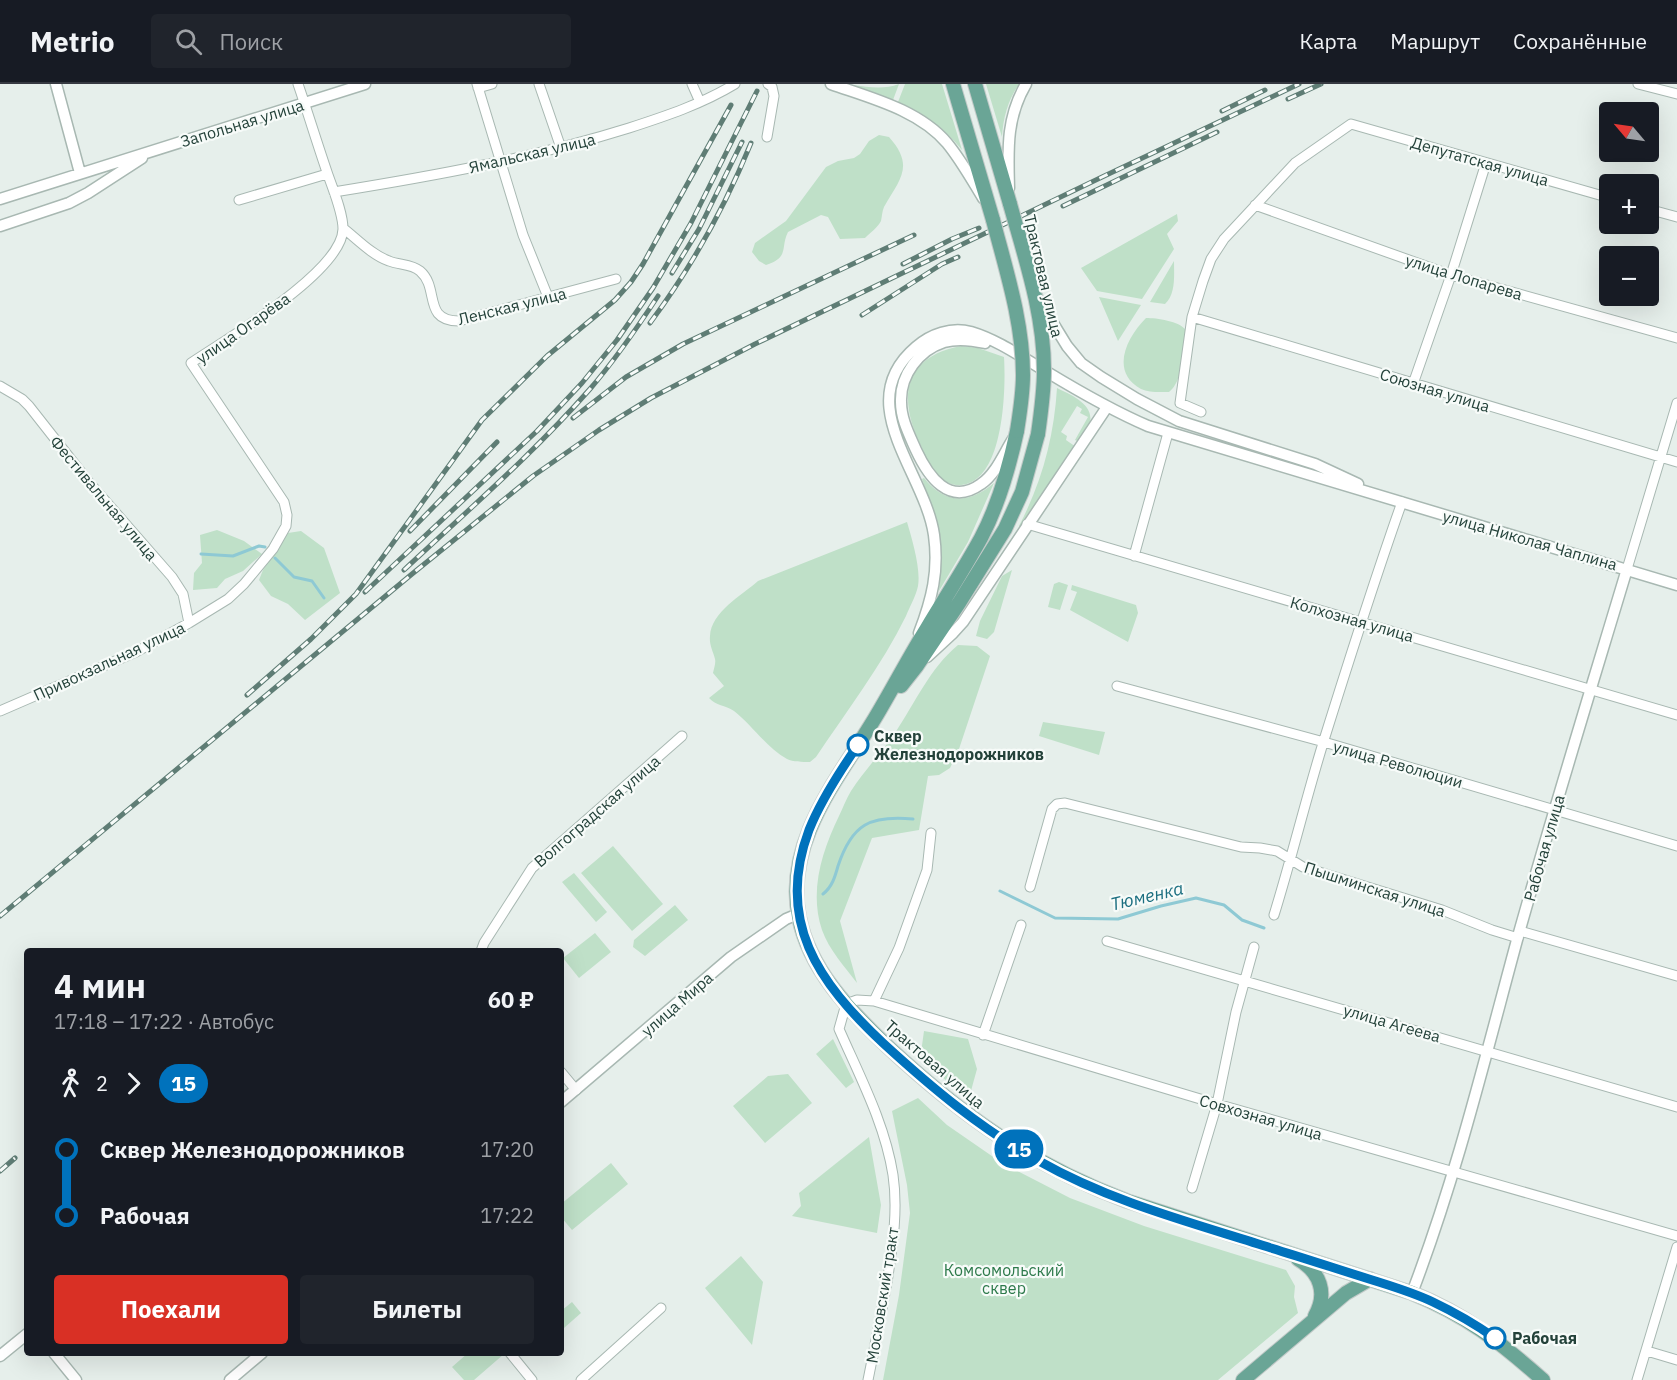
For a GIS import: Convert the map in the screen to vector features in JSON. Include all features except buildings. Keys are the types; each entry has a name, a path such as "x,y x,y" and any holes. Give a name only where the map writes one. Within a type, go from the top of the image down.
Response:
{"main road":[{"name":"Трактовая улица","path":"913,663 992,514 1006,476 1017,431 1022,393 1020,336 1013,295 953,84"},
{"name":"Трактовая улица","path":"975,84 1034,291 1042,338 1044,370 1038,434 1022,492 1005,528 959,603 913,663 874,720 826,796 809,830 799,873 798,914 812,954 831,986 874,1034 941,1095 991,1132 1039,1161 1085,1184 1127,1201 1370,1279 1438,1304 1495,1338 1544,1380"},
{"path":"1287,1253 1308,1266 1320,1284 1322,1298 1310,1323"},
{"path":"1243,1380 1346,1293 1370,1279"}],"street":[{"path":"56,84 80,173"},
{"path":"298,84 334,192 343,228"},
{"name":"Запольная улица","path":"0,199 365,84"},
{"path":"492,84 477,86 523,235 548,297"},
{"path":"540,84 561,148"},
{"path":"692,84 700,102"},
{"name":"Ямальская улица","path":"334,192 500,162 561,148 673,113 735,84"},
{"path":"766,137 774,91 768,84"},
{"path":"831,84 892,106 914,117 939,134 990,209"},
{"path":"1010,204 1008,152 1010,126 1016,104 1026,84"},
{"path":"1638,84 1677,94"},
{"name":"Депутатская улица","path":"1254,205 1295,163 1351,124 1599,195"},
{"name":"Запольная улица","path":"0,226 69,203 153,151"},
{"path":"1413,384 1451,275 1486,163"},
{"path":"239,200 327,174"},
{"path":"1201,412 1180,403 1192,317 1211,259 1224,239 1254,205"},
{"name":"улица Лопарева","path":"1254,205 1451,275 1677,338"},
{"path":"1659,212 1677,218"},
{"name":"Ленская улица","path":"343,228 380,256 422,272 436,312 442,318 451,321 459,321 616,279"},
{"name":"улица Огарёва","path":"286,526 287,515 284,502 191,363 278,305 315,274 338,247 343,228"},
{"path":"1034,291 1067,346 1081,363 1101,378 1158,411 1196,427 1315,464 1382,496"},
{"name":"Союзная улица","path":"1192,317 1677,462"},
{"path":"913,663 933,589 934,534 928,511 890,418 889,400 893,380 900,364 915,348 930,337 946,331 968,332 986,338 1107,407 1148,426 1382,496"},
{"path":"999,345 954,340 939,344 925,353 911,367 903,385 901,402 904,421 922,464 929,474 939,485 954,491 971,490 987,479 1017,431"},
{"name":"Фестивальная улица","path":"0,386 29,406 88,481 172,577 183,594 189,623"},
{"name":"Рабочая улица","path":"1412,1293 1452,1173 1590,690 1677,403"},
{"path":"913,663 953,633 963,622 1107,407"},
{"path":"1134,556 1168,433"},
{"name":"улица Николая Чаплина","path":"1382,496 1677,585"},
{"path":"1274,915 1323,742 1402,502"},
{"name":"Колхозная улица","path":"1028,524 1677,715"},
{"name":"Привокзальная улица","path":"0,711 136,652 228,599 244,584 273,549 286,526"},
{"name":"улица Революции","path":"1117,686 1323,742 1677,846"},
{"name":"Волгоградская улица","path":"482,948 532,868 682,736"},
{"name":"Пышминская улица","path":"1030,887 1052,809 1057,804 1065,803 1241,847 1269,849 1303,867 1442,910 1492,930 1519,934 1677,976"},
{"path":"874,1001 898,948 927,870 932,833"},
{"name":"улица Мира","path":"564,1100 731,957 786,919 798,914"},
{"path":"983,1035 1021,924"},
{"name":"улица Агеева","path":"1107,941 1677,1107"},
{"path":"1192,1188 1217,1104 1236,1012 1254,947"},
{"name":"Совхозная улица","path":"846,1004 857,1000 874,1001 1452,1173 1677,1236"},
{"name":"Московский тракт","path":"846,1004 839,1029 876,1113 891,1167 895,1204 892,1251 868,1380"},
{"path":"564,1076 576,1090"},
{"path":"1636,1380 1647,1351 1677,1247"},
{"path":"581,1380 660,1308"},
{"path":"0,1356 24,1336"},
{"path":"1647,1351 1677,1360"},
{"path":"56,1356 76,1380"},
{"path":"230,1380 258,1356"},
{"path":"512,1356 532,1380"}],"green space":[{"path":"899,84 893,100 852,85 882,87"},
{"path":"905,84 942,84 962,150 933,122 898,102"},
{"path":"986,84 1019,84 1007,109 1002,137"},
{"path":"879,135 889,137 897,147 903,165 899,180 884,207 881,221 876,228 865,238 840,239 828,217 821,215 788,232 783,252 774,262 766,265 759,261 752,252 755,243 786,221 826,167 838,161 854,158 860,154 869,141"},
{"path":"1177,214 1178,221 1167,234 1174,249 1142,299 1097,291 1081,268"},
{"path":"1174,261 1174,284 1169,300 1165,304 1150,302"},
{"path":"1099,297 1141,305 1118,341"},
{"path":"1146,318 1173,322 1186,330 1180,373 1174,387 1169,392 1151,392 1141,389 1131,382 1126,374 1124,355 1127,345"},
{"path":"961,346 978,348 1004,357 1004,388 1000,427 990,462 981,475 969,483 958,485 942,479 928,462 914,429 908,397 910,383 916,370 941,352"},
{"path":"1057,388 1086,407 1089,412 1089,426 1079,442 1075,440 1088,417 1080,413 1082,409 1077,406 1061,432 1067,436 1066,440 1076,447 1021,528 1019,526 1046,459"},
{"path":"924,478 941,493 958,499 976,495 994,483 968,542 939,591 938,534 922,479"},
{"name":"Сквер Железнодорожников","path":"907,522 919,579 916,594 906,616 875,670 816,757 810,762 787,759 772,748 734,711 709,698 724,686 713,673 715,661 710,636 716,619 728,605 758,581"},
{"path":"217,530 244,541 262,554 243,571 225,579 217,588 193,590 194,573 202,563 200,535"},
{"path":"301,531 324,548 340,593 305,620 288,604 271,596 259,580 263,570 288,533"},
{"path":"1012,570 994,632 987,639 976,636 980,621 1002,576"},
{"path":"1059,582 1068,585 1060,610 1048,607 1054,584"},
{"path":"1072,585 1136,605 1138,613 1128,642 1070,610 1077,592 1071,590"},
{"path":"958,645 977,646 990,656 959,749 950,768 939,775 928,776 919,830 872,838 840,921 857,983 833,951 822,930 818,915 817,886 827,843 851,791 895,733 939,664"},
{"path":"1043,722 1105,732 1099,755 1039,736"},
{"path":"613,846 663,904 632,931 581,873"},
{"path":"574,873 607,912 596,922 562,882"},
{"path":"675,905 688,920 645,956 633,947 634,940"},
{"path":"595,933 611,952 579,978 564,957"},
{"path":"924,1031 968,1039 977,1069 969,1098 920,1060"},
{"path":"833,1039 854,1082 846,1088 816,1054"},
{"path":"788,1074 812,1103 765,1143 733,1106 768,1076"},
{"name":"Комсомольский сквер","path":"918,1098 947,1125 1002,1163 1070,1198 1144,1226 1286,1270 1295,1286 1294,1297 1298,1313 1218,1380 883,1380 899,1295 910,1213 907,1185 892,1111"},
{"path":"869,1137 881,1205 877,1233 792,1216 801,1206 799,1193"},
{"path":"611,1163 628,1184 572,1230 564,1221 564,1202"},
{"path":"741,1256 763,1282 752,1345 705,1288"},
{"path":"572,1302 581,1313 564,1328 564,1309"},
{"path":"465,1356 502,1356 474,1380 464,1380 452,1367"}],"waterway":[{"name":"Тюменка","path":"201,554 233,556 259,546 265,547"},
{"name":"Тюменка","path":"275,558 294,577 312,581 324,598"},
{"name":"Тюменка","path":"823,894 831,885 850,840 865,825 885,819 913,819"},
{"name":"Тюменка","path":"1000,891 1055,918 1118,919 1196,898 1224,905 1242,920 1264,928"}],"railway":[{"path":"0,916 412,574 533,476 599,430 651,398 755,344 1299,84"},
{"path":"1288,99 1321,84"},
{"path":"1222,111 1265,90"},
{"path":"365,592 537,431 582,383 617,340 653,288 691,223 757,91"},
{"path":"247,695 311,639 356,594 482,420 547,356 615,300 631,282 731,105"},
{"path":"1063,206 1217,132"},
{"path":"672,273 699,229 742,142"},
{"path":"650,323 706,236 751,143"},
{"path":"903,264 979,228"},
{"path":"573,418 626,377 683,344 914,235"},
{"path":"862,315 942,264 958,257"},
{"path":"404,570 499,482 568,413 608,367 658,296"},
{"path":"410,531 497,442"},
{"path":"0,1171 15,1158"}],"bus line":[{"name":"15","path":"858,745 826,796 809,830 799,873 798,914 809,948 820,969 831,986 874,1034 941,1095 966,1114 991,1132 1061,1173 1150,1209 1412,1293 1462,1317 1495,1338"}],"place":[{"name":"Сквер Железнодорожников","path":"858,745"},
{"name":"Рабочая","path":"1495,1338"}]}
